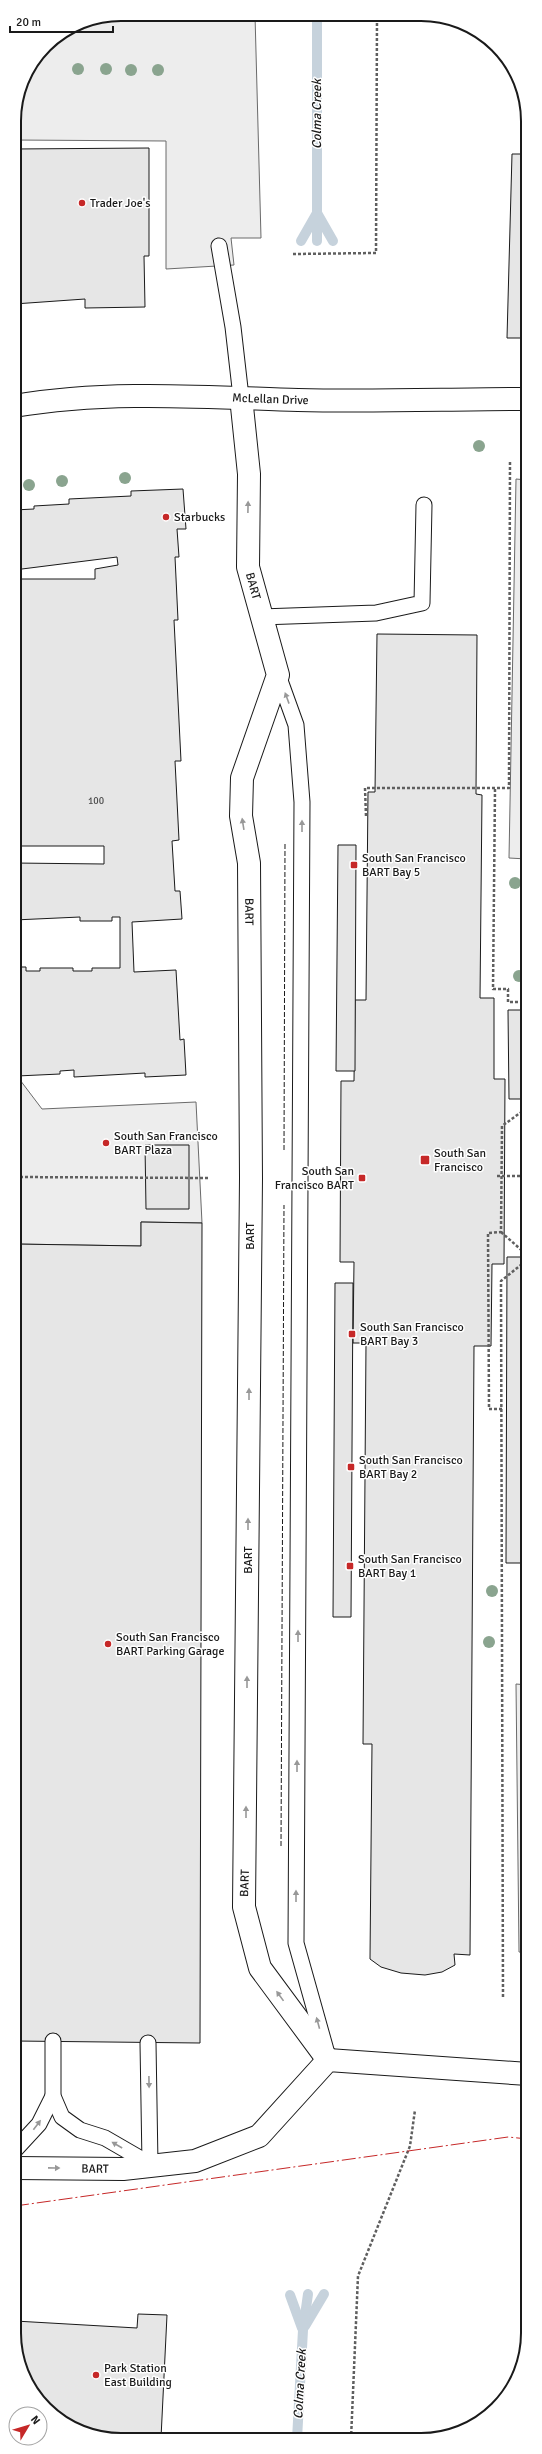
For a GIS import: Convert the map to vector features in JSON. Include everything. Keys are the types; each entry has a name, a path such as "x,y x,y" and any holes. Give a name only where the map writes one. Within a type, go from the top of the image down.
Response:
{"street":[{"name":"McLellan Drive","path":"21,405 57,400 171,394 300,400 521,399"},
{"name":"BART","path":"21,2168 123,2169 150,2164 195,2160 259,2136 328,2060 260,1968 244,1907 251,1170 249,863 241,816 242,778 278,675 248,566 249,474 241,398"},
{"path":"328,2060 521,2074"}],"lane":[{"path":"219,246 233,327 241,398"},
{"path":"261,617 376,613 422,603 424,505"},
{"path":"278,675 296,725 302,802 296,1943 328,2060"},
{"path":"53,2041 53,2096 62,2117 80,2130 105,2138 150,2164"},
{"path":"148,2043 150,2164"},
{"path":"21,2144 40,2124 53,2096"}],"path":[{"path":"293,254 376,253 377,21"},
{"path":"366,816 365,788 509,788 510,460"},
{"path":"495,789 493,989 508,989 508,1002 521,1002"},
{"path":"501,1232 499,1176 502,1126 521,1112"},
{"path":"499,1176 521,1176"},
{"path":"21,1177 210,1178"},
{"path":"503,1409 489,1409 488,1233 501,1232 521,1249"},
{"path":"503,1997 502,1281 521,1266"},
{"path":"351,2433 358,2276 410,2146 415,2110"}],"shaded area":[{"path":"114,21 255,21 261,238 231,238 234,265 166,269 166,141 21,140 21,114 24,95 34,71 50,50 71,34 89,26 101,23"},
{"path":"516,479 521,479 521,859 509,858"},
{"name":"South San Francisco BART Plaza","path":"21,1081 42,1109 196,1102 202,1223 141,1222 141,1246 21,1244"},
{"path":"516,1684 521,1684 521,1952 519,1952"}],"building":[{"name":"Trader Joe's","path":"149,148 149,256 144,256 145,307 85,308 85,299 21,304 21,149"},
{"path":"512,154 521,154 521,338 507,338"},
{"path":"183,489 186,529 177,529 179,557 175,557 178,620 174,620 181,761 175,761 179,840 172,841 175,891 180,891 182,919 132,922 134,972 176,970 180,1040 184,1039 186,1075 145,1077 145,1073 74,1077 74,1070 60,1071 60,1074 21,1076 21,967 26,967 26,971 40,971 40,968 73,968 73,971 92,971 92,968 120,968 120,917 112,917 112,921 80,921 80,917 21,920 21,863 104,864 104,846 21,846 21,579 95,579 95,569 118,565 117,557 21,569 21,510 34,509 34,506 69,504 69,499 131,496 131,491"},
{"path":"377,634 477,635 476,794 482,795 480,998 494,998 494,1079 505,1079 504,1264 492,1264 491,1346 474,1346 470,1955 454,1954 455,1965 442,1972 425,1975 401,1973 381,1967 370,1959 372,1744 363,1744 366,1343 353,1343 354,1262 340,1262 341,1081 354,1081 355,1000 366,1000 368,792 375,792"},
{"path":"338,845 356,845 355,1071 336,1071"},
{"path":"508,1010 521,1010 521,1099 509,1099"},
{"path":"145,1145 189,1145 189,1209 146,1209"},
{"name":"South San Francisco BART Parking Garage","path":"141,1222 202,1223 200,2043 21,2041 21,1244 141,1246"},
{"path":"507,1257 521,1257 521,1563 506,1563"},
{"path":"335,1283 353,1283 351,1617 333,1617"},
{"name":"Park Station East Building","path":"138,2314 167,2315 161,2433 121,2433 101,2431 77,2423 60,2412 50,2404 31,2377 24,2359 21,2321 137,2328"}],"waterway":[{"name":"Colma Creek","path":"317,21 317,241"},
{"name":"Colma Creek","path":"301,241 317,213 333,241"},
{"name":"Colma Creek","path":"297,2433 303,2330 308,2294"},
{"name":"Colma Creek","path":"305,2326 324,2294"},
{"name":"Colma Creek","path":"290,2295 302,2328"}],"fence":[{"path":"284,1150 285,844"},
{"path":"281,1846 284,1205"}],"power":[{"path":"21,2205 508,2137 521,2138"}],"place":[{"name":"Trader Joe's","path":"82,203"},
{"name":"Starbucks","path":"166,517"},
{"name":"South San Francisco BART Bay 5","path":"354,865"},
{"name":"South San Francisco BART Plaza","path":"106,1143"},
{"name":"South San Francisco","path":"425,1160"},
{"name":"South San Francisco BART","path":"362,1178"},
{"name":"South San Francisco BART Bay 3","path":"352,1334"},
{"name":"South San Francisco BART Bay 2","path":"351,1467"},
{"name":"South San Francisco BART Bay 1","path":"350,1566"},
{"name":"South San Francisco BART Parking Garage","path":"108,1644"},
{"name":"Park Station East Building","path":"96,2375"}]}
